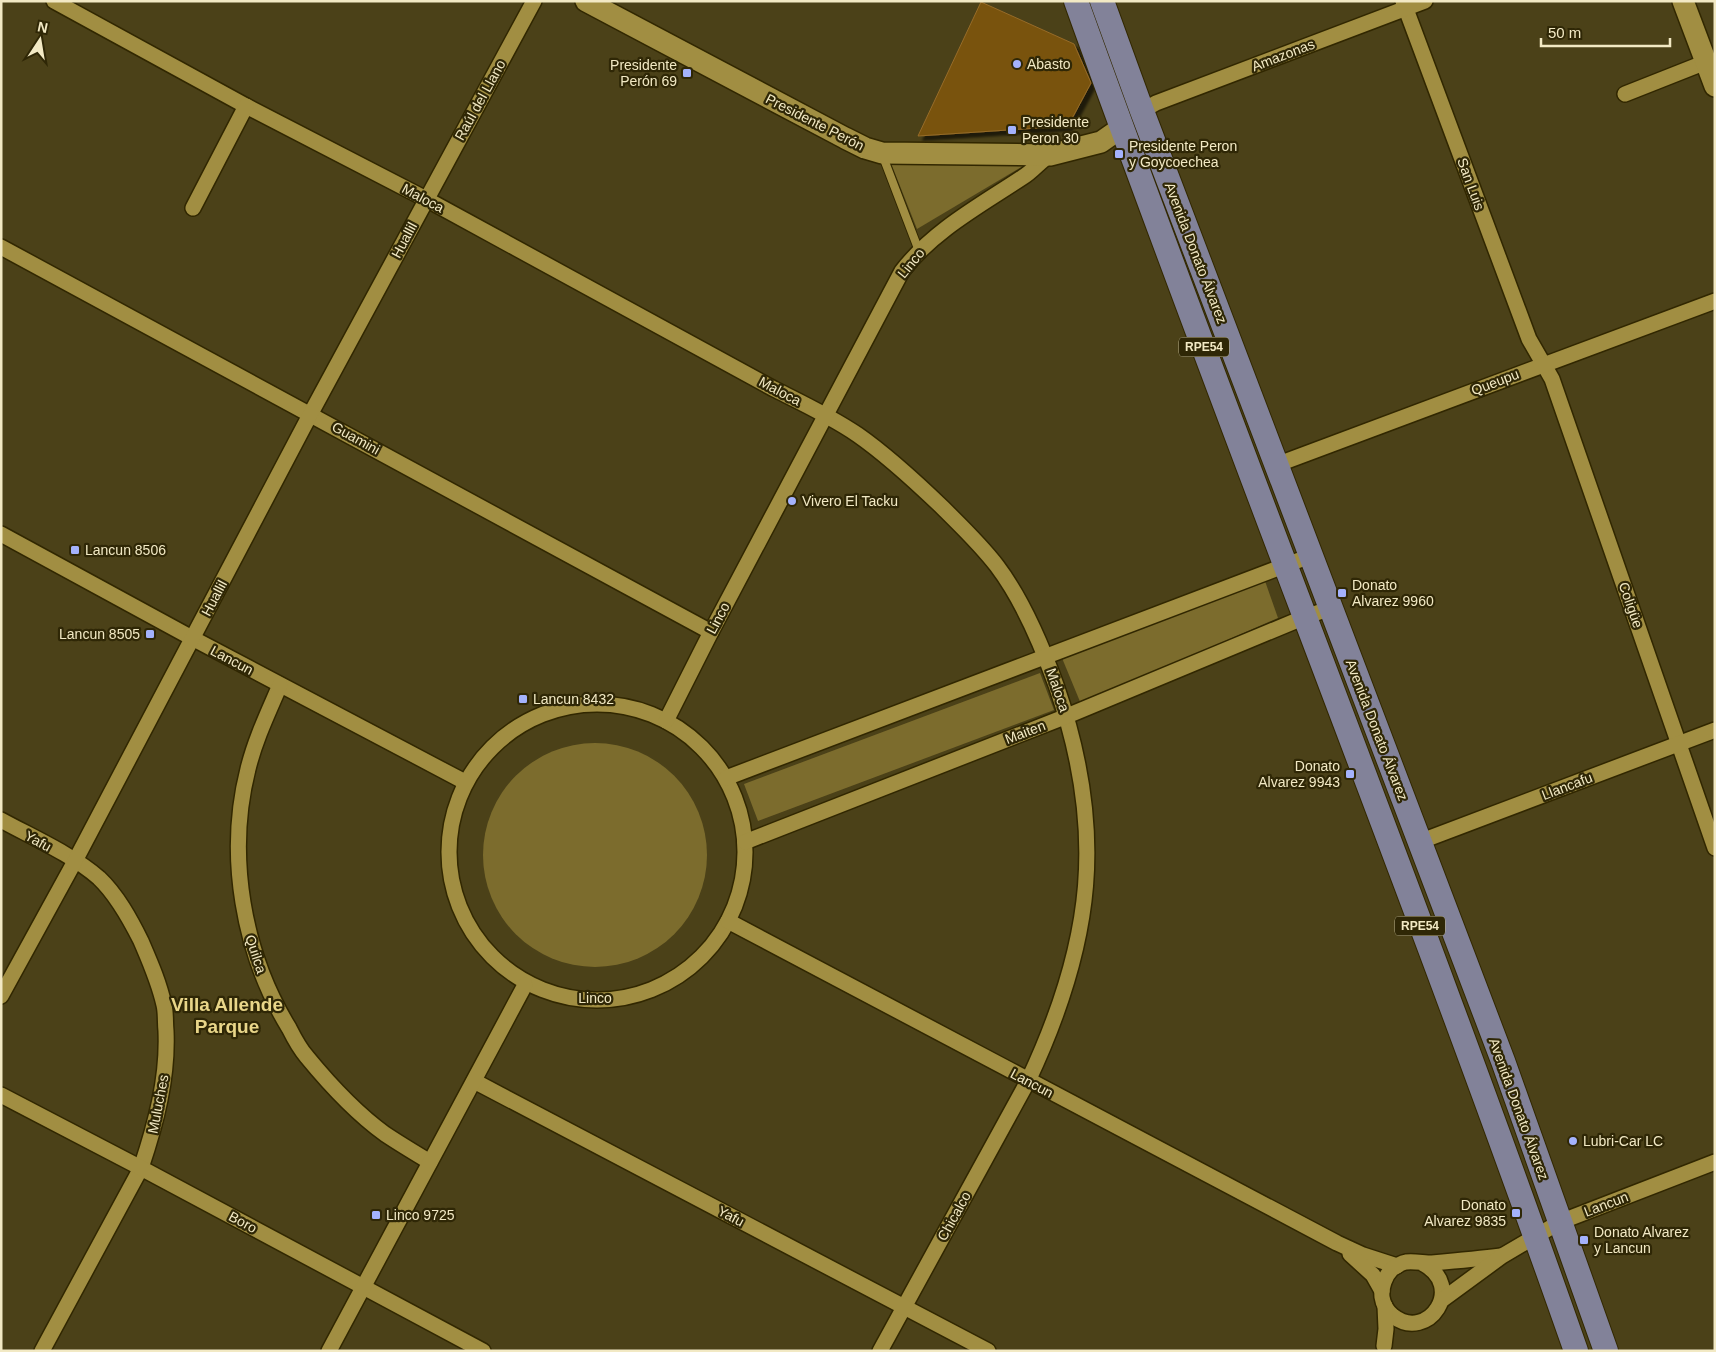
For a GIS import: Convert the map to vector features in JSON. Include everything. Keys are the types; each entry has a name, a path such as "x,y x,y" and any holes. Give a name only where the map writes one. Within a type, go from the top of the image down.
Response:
{"main road":[{"name":"Presidente Perón","path":"586,1 845,138 882,153 1050,155 1101,142 1121,128"},
{"name":"RPE54","path":"1076,1 1121,128"},
{"name":"RPE54","path":"1102,1 1142,112"},
{"path":"1683,1 1715,86"},
{"name":"Avenida Donato Álvarez","path":"1142,112 1503,1061 1606,1351"},
{"name":"Avenida Donato Álvarez","path":"1121,128 1287,566 1536,1235 1576,1351"}],"street":[{"name":"Maloca","path":"54,1 246,106 426,199 825,415 858,435 884,456 922,488 977,542 998,567 1014,592 1046,657 1067,716 1082,779 1088,835 1087,877 1083,917 1069,974 1057,1012 1028,1080"},
{"name":"Raúl del Llano","path":"426,199 534,1"},
{"name":"Amazonas","path":"1142,112 1156,103 1405,5 1425,1"},
{"name":"San Luis","path":"1405,5 1529,339 1543,364"},
{"path":"1625,94 1706,62"},
{"path":"193,208 246,106"},
{"name":"Linco","path":"666,721 710,632 902,271 919,250 936,236 1028,174 1050,155"},
{"name":"Huallil","path":"1,996 426,199"},
{"name":"Guamini","path":"1,247 710,632"},
{"name":"Queupu","path":"1276,465 1715,301"},
{"name":"Coligüe","path":"1543,364 1555,389 1680,743 1715,848"},
{"name":"Lancun","path":"1,534 192,638 465,782"},
{"path":"726,778 1310,556"},
{"name":"Maiten","path":"745,842 1067,716 1305,617 1331,608"},
{"name":"Quilca","path":"280,684 256,739 247,772 239,820 239,862 245,914 254,951 274,1004 306,1056 349,1103 384,1133 430,1162"},
{"name":"Linco","path":"604,704 638,710 666,721 691,738 710,756 726,778 739,809 745,842 744,869 739,896 728,922 706,952 677,977 643,993 605,1000 567,998 525,984 498,963 472,933 455,897 448,858 451,819 465,782 484,754 509,732 538,715 571,706 604,704"},
{"name":"Llancafu","path":"1419,842 1715,730"},
{"name":"Yafu","path":"1,820 74,861"},
{"name":"Muluches","path":"42,1351 141,1168 152,1136 161,1097 167,1052 164,1007 153,967 133,925 119,902 99,878 74,861"},
{"name":"Lancun","path":"728,922 1337,1244 1397,1266 1405,1262 1422,1263 1502,1256"},
{"path":"329,1351 525,984"},
{"name":"Chicalco","path":"880,1351 1028,1080"},
{"name":"Yafu","path":"474,1081 988,1351"},
{"name":"Boro","path":"1,1095 483,1351"},
{"name":"Lancun","path":"1337,1244 1363,1264 1373,1275 1390,1314 1397,1319 1416,1323 1432,1316 1442,1300 1502,1256 1560,1222 1715,1162"},
{"path":"1422,1263 1430,1267 1441,1282 1442,1300"},
{"path":"1383,1349 1386,1329 1383,1298 1384,1281 1389,1272 1397,1266"},
{"path":"1383,1349 1393,1334 1406,1322"}],"lane":[{"path":"882,153 919,250"}],"shaded area":[{"path":"887,153 1028,163 917,229"},
{"path":"1265,581 1278,618 1081,704 1062,658"},
{"path":"1040,673 1054,710 758,821 744,784"},
{"path":"584,743 606,743 638,751 648,756 666,768 682,784 699,812 705,833 707,855 705,877 699,898 682,926 666,942 638,959 606,967 584,967 552,959 542,954 524,942 508,926 491,898 483,866 483,844 491,812 496,802 508,784 524,768 552,751"}],"building":[{"name":"Abasto","path":"981,2 1074,44 1091,83 1068,126 918,136"}],"place":[{"name":"Abasto","path":"1017,64"},
{"name":"Presidente Perón 69","path":"687,73"},
{"name":"Presidente Peron 30","path":"1012,130"},
{"name":"Presidente Peron y Goycoechea","path":"1119,154"},
{"name":"Vivero El Tacku","path":"792,501"},
{"name":"Lancun 8506","path":"75,550"},
{"name":"Donato Alvarez 9960","path":"1342,593"},
{"name":"Lancun 8505","path":"150,634"},
{"name":"Lancun 8432","path":"523,699"},
{"name":"Donato Alvarez 9943","path":"1350,774"},
{"name":"Lubri-Car LC","path":"1573,1141"},
{"name":"Donato Alvarez 9835","path":"1516,1213"},
{"name":"Linco 9725","path":"376,1215"},
{"name":"Donato Alvarez y Lancun","path":"1584,1240"}],"district":[{"name":"Villa Allende Parque","path":"227,1015"}]}
